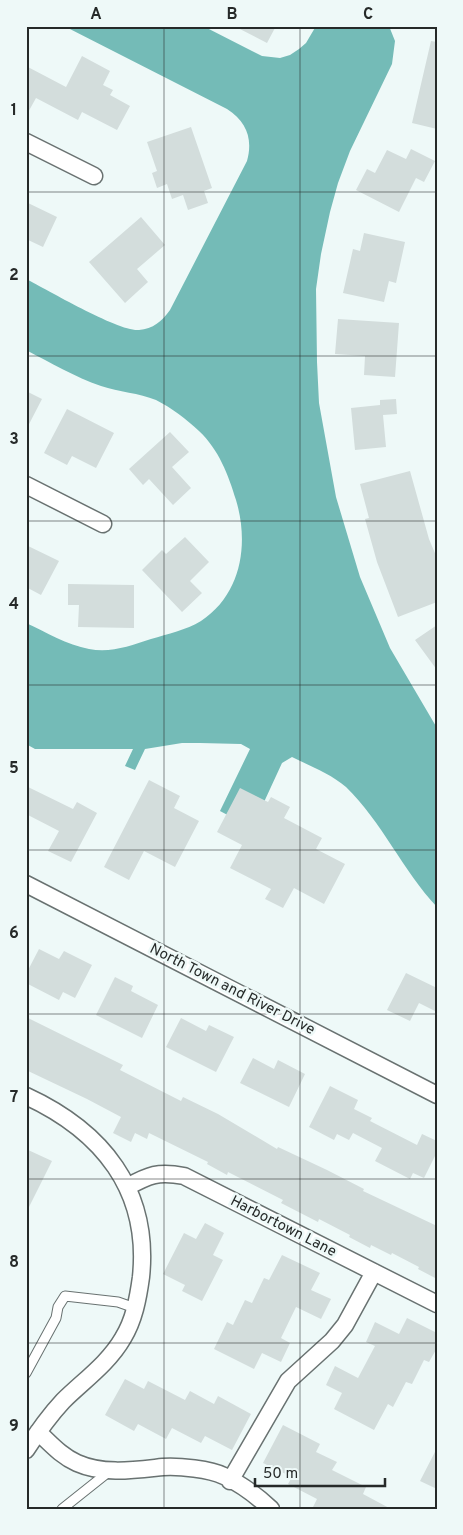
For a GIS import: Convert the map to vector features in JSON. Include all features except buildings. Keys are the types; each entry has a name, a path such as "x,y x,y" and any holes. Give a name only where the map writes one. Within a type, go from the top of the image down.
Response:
{"street":[{"path":"26,142 94,176"},
{"path":"26,485 103,524"},
{"name":"North Town and River Drive","path":"26,884 437,1095"},
{"path":"26,1096 59,1112 89,1136 107,1155 127,1187 136,1210 143,1256 136,1308 124,1338 111,1356 63,1402 30,1442 60,1453 78,1463 103,1470 133,1471 166,1467 205,1471 224,1476 250,1492 271,1509"},
{"name":"Harbortown Lane","path":"127,1187 146,1177 166,1172 184,1176 437,1304"},
{"path":"230,1481 288,1381 332,1340 345,1325 374,1272"}],"lane":[{"path":"26,1374 56,1318 58,1307 65,1296 118,1302 136,1308"},
{"path":"62,1509 111,1470"}],"water":[{"path":"64,26 203,26 262,56 280,58 290,55 306,43 316,26 389,26 395,41 392,64 350,151 338,183 321,254 316,289 319,403 336,497 360,577 390,648 437,728 437,907 414,878 371,815 346,787 327,774 292,757 282,763 252,828 220,811 250,749 241,744 182,743 145,749 135,770 125,766 133,749 35,749 26,744 26,623 73,645 97,650 120,648 136,644 189,627 201,621 215,610 226,597 234,582 239,566 242,533 236,500 222,463 206,438 179,414 156,400 91,382 63,370 26,350 26,279 100,318 129,329 144,329 160,321 170,310 247,161 249,153 249,138 244,125 227,109"}]}
